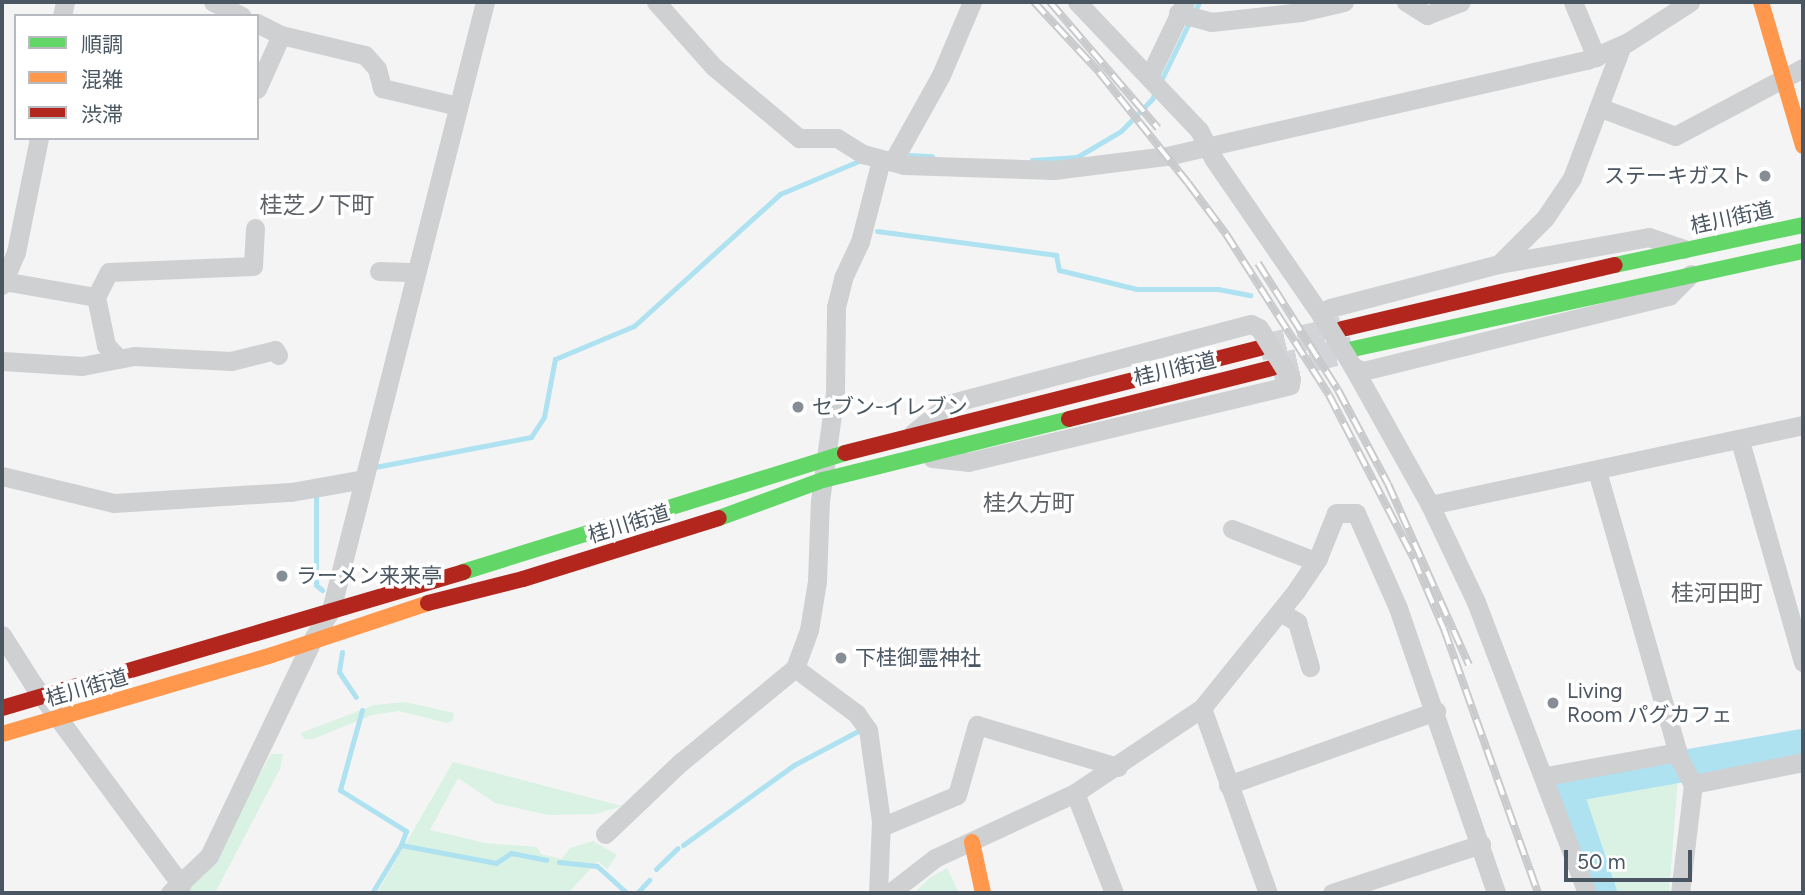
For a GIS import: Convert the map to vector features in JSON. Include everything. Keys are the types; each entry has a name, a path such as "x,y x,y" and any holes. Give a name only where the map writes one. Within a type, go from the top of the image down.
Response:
{"street":[{"path":"213,2 238,14"},
{"path":"2,635 43,697 61,717 176,889 209,856 314,637 331,610 485,2"},
{"path":"605,834 681,762 795,668 809,630 817,581 823,480 835,393 838,292 860,242 887,160 941,75 972,2"},
{"path":"1077,2 1199,130 1321,315 1363,371 1669,296 1692,273 1803,251"},
{"path":"1155,83 1186,12 1211,22 1344,2"},
{"path":"1406,2 1431,8 1461,2"},
{"path":"1573,2 1596,57"},
{"path":"661,4 714,67 785,131 799,138 837,138 887,160 1054,170 1167,156 1206,144 1463,91 1596,57 1622,45 1690,2"},
{"path":"1761,2 1803,146"},
{"path":"259,24 281,35 365,55 377,69 382,88 458,106"},
{"path":"259,84 281,35"},
{"path":"1499,264 1545,218 1572,178 1601,108 1622,45"},
{"path":"1601,108 1675,136 1803,68"},
{"path":"38,140 9,250 3,283 96,297"},
{"name":"桂川街道","path":"1342,329 1803,225"},
{"path":"118,358 106,345 96,297 109,272 253,266 255,228"},
{"path":"1321,315 1330,308 1499,264 1649,237 1685,250"},
{"path":"379,271 416,272"},
{"path":"912,434 948,404 1251,324 1291,379 1290,386 968,462 921,457"},
{"path":"2,361 82,366 118,358 231,361 275,350 278,355"},
{"path":"1353,358 1430,505 1476,602 1546,776 1587,893"},
{"name":"桂川街道","path":"2,734 272,655 314,637 523,579 782,498 823,480 1272,368"},
{"path":"1430,505 1489,489 1597,471 1803,425"},
{"name":"桂川街道","path":"2,708 657,515 826,458 912,434"},
{"path":"1740,441 1803,662"},
{"path":"1597,471 1685,768 1680,893"},
{"path":"2,476 114,503 291,492 364,479"},
{"path":"890,893 935,858 1075,793 1118,767 1202,708 1280,612 1315,561 1336,513 1356,513 1436,711 1496,893"},
{"path":"1232,529 1315,561"},
{"path":"1280,612 1297,622 1310,667"},
{"path":"795,668 857,714 868,730 881,827 878,893"},
{"path":"1202,708 1268,893"},
{"path":"1228,785 1436,711"},
{"path":"881,827 957,795 977,725 1118,767"},
{"path":"1546,776 1803,762"},
{"path":"1075,793 1114,893"},
{"path":"971,842 983,893"},
{"path":"1332,893 1481,844"}],"green space":[{"path":"405,702 454,713 453,720 447,723 399,711 372,715 313,739 304,739 301,733 374,705"},
{"path":"271,754 283,754 280,769 215,893 182,893 204,875"},
{"path":"453,762 622,806 596,814 548,815 495,803 458,778 430,830 485,843 537,847 541,854 562,859 570,848 593,841 617,855 607,869 598,861 568,893 377,893"},
{"path":"1674,773 1678,779 1669,893 1607,893 1573,792"},
{"path":"947,868 959,893 914,893 931,877"}],"waterway":[{"path":"1032,160 1077,157 1121,131 1152,99 1199,2"},
{"path":"910,155 932,156"},
{"path":"370,468 531,437 544,417 555,359 634,326 780,194 859,161"},
{"path":"877,231 1056,255 1059,270 1137,289 1218,289 1250,295"},
{"path":"316,490 316,585 322,590"},
{"path":"342,652 339,672 356,697"},
{"path":"362,710 340,790 406,831 401,845"},
{"path":"683,845 794,765 858,731"},
{"path":"1601,893 1567,792 1570,786 1803,745"},
{"path":"372,893 401,845 496,863 511,853 546,860"},
{"path":"656,869 678,848"},
{"path":"559,862 597,866 627,893"},
{"path":"637,893 649,880"}],"tunnel":[{"path":"1260,348 1342,329"},
{"path":"1272,368 1353,349"}],"railway":[{"path":"1034,2 1099,72 1188,183 1226,234 1329,395 1414,559 1444,629 1538,893"},
{"path":"1050,2 1158,128"},
{"path":"1258,263 1338,390 1388,484 1469,665"}],"traffic: fast":[{"path":"1615,265 1803,225"},
{"path":"1353,349 1803,251"},
{"path":"719,518 823,480 1069,419"},
{"path":"463,572 845,453"}],"traffic: slow":[{"path":"1761,2 1803,146"},
{"path":"2,734 272,655 428,603"},
{"path":"972,842 983,893"}],"traffic: jam":[{"path":"1342,329 1615,265"},
{"path":"845,453 1260,348"},
{"path":"1069,419 1272,368"},
{"path":"428,603 523,579 719,518"},
{"path":"2,708 463,572"}],"place":[{"name":"ステーキガスト","path":"1765,176"},
{"name":"セブン-イレブン","path":"798,407"},
{"name":"ラーメン来来亭","path":"282,576"},
{"name":"下桂御霊神社","path":"841,658"},
{"name":"Living Room パグカフェ","path":"1553,703"}],"district":[{"name":"桂芝ノ下町","path":"317,205"},
{"name":"桂久方町","path":"1029,503"},
{"name":"桂河田町","path":"1717,593"}]}
